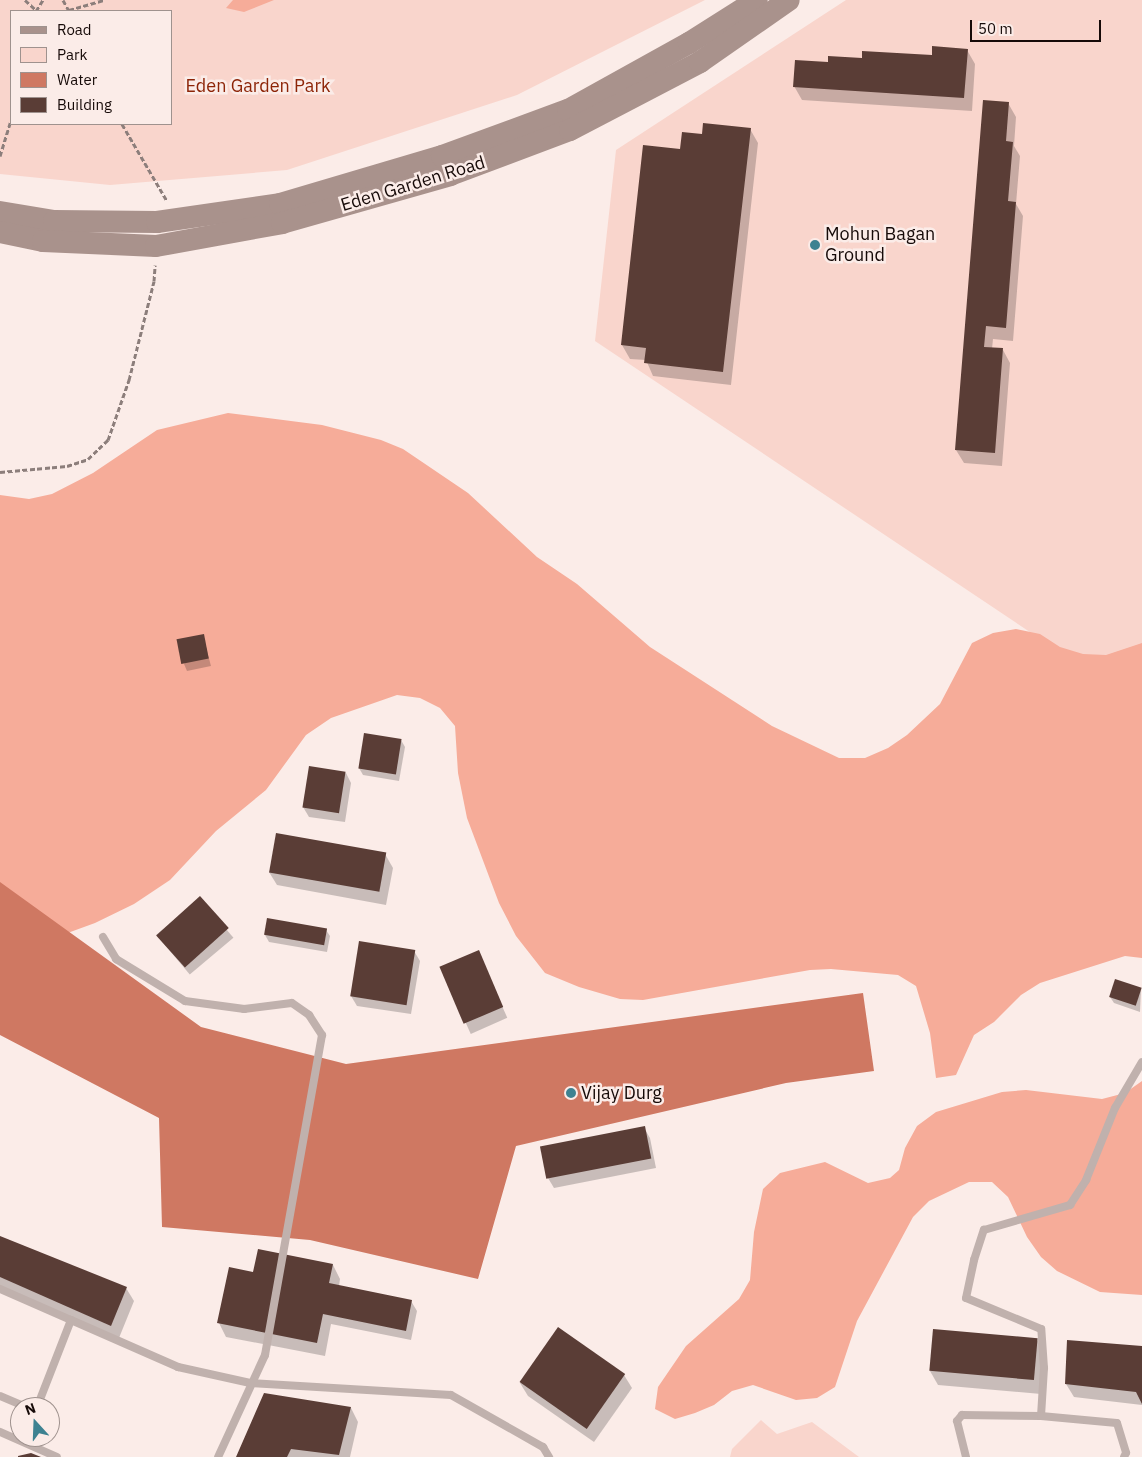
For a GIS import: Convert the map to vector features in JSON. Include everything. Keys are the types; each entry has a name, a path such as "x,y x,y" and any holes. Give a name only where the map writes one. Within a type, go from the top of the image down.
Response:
{"main road":[{"name":"Eden Garden Road","path":"0,212 54,221 179,221 280,204 442,156 568,110 689,43 757,0"},
{"name":"Eden Garden Road","path":"0,232 43,241 156,246 282,224 450,175 570,130 700,62 790,0"}],"lane":[{"path":"103,937 116,959 185,1001 244,1008 275,1002 292,1003 309,1015 322,1035 265,1355 250,1383 218,1457"},
{"path":"1041,1416 1044,1368 1041,1329 966,1298 974,1260 984,1230 1070,1205 1086,1180 1115,1108 1142,1062"},
{"path":"0,1289 178,1367 250,1383 451,1395 542,1447 549,1457"},
{"path":"41,1397 71,1320"},
{"path":"966,1457 958,1417 1041,1416 1117,1423 1126,1453 1124,1457"},
{"path":"0,1432 56,1457"},
{"path":"538,1457 542,1447"}],"path":[{"path":"25,0 35,10"},
{"path":"72,10 104,0"},
{"path":"0,156 10,124"},
{"path":"123,125 179,221"},
{"path":"0,472 67,466 88,459 102,448 113,432 154,280 156,246"}],"green space":[{"name":"Eden Garden Park","path":"0,0 705,0 517,95 287,170 110,185 0,174"},
{"name":"Mohun Bagan Ground","path":"846,0 1142,0 1142,754 1115,689 595,341 616,150"},
{"path":"761,1420 777,1434 812,1422 859,1457 730,1457 732,1449"}],"shaded area":[{"path":"233,0 274,0 244,12 226,8"},
{"path":"228,413 322,425 381,440 403,449 468,493 537,557 577,584 650,647 772,726 839,758 865,758 888,748 907,735 940,704 972,643 993,633 1016,629 1040,634 1060,647 1083,654 1106,655 1142,643 1142,958 1125,956 1040,983 1021,995 994,1022 974,1035 956,1075 936,1078 930,1033 916,986 898,975 831,969 810,970 643,1000 620,999 579,987 545,973 516,936 499,903 467,818 458,773 455,726 440,708 420,698 397,695 331,718 306,735 266,790 216,831 170,880 134,904 95,923 32,946 0,949 0,495 29,499 52,494 93,473 157,430"},
{"path":"1142,1081 1142,1295 1100,1292 1057,1271 1041,1257 1027,1237 1008,1197 992,1182 969,1182 929,1201 913,1217 857,1321 835,1387 817,1398 796,1400 753,1385 732,1391 714,1405 675,1419 655,1409 658,1387 686,1346 739,1299 750,1280 754,1232 763,1189 780,1173 825,1162 868,1183 890,1178 899,1170 905,1148 917,1126 936,1112 1002,1092 1026,1090 1102,1099 1125,1093"}],"water":[{"path":"0,882 201,1027 346,1064 863,993 874,1071 786,1083 516,1146 478,1279 310,1240 162,1227 159,1118 0,1035"}],"building":[{"path":"932,46 968,49 964,98 793,87 795,60 828,62 828,56 862,58 862,51 932,55"},
{"path":"983,100 1009,102 1006,141 1013,142 1008,201 1016,202 1006,328 986,326 984,347 1003,348 995,453 955,450"},
{"path":"703,123 751,128 723,372 644,363 646,348 621,345 643,145 680,149 682,132 702,134"},
{"path":"204,634 209,659 181,664 177,639"},
{"path":"364,733 402,739 396,775 358,769"},
{"path":"309,766 346,772 339,813 302,807"},
{"path":"276,833 386,852 379,892 269,872"},
{"path":"200,896 229,928 185,967 156,935"},
{"path":"267,918 327,929 324,945 264,935"},
{"path":"359,941 415,950 407,1005 350,996"},
{"path":"479,950 503,1007 464,1024 439,967"},
{"path":"1115,979 1142,988 1136,1006 1109,997"},
{"path":"645,1126 651,1158 546,1179 540,1146"},
{"path":"0,1236 127,1287 111,1326 0,1277"},
{"path":"258,1249 333,1264 329,1283 412,1300 406,1331 323,1314 317,1343 217,1323 229,1267 253,1272"},
{"path":"558,1327 625,1374 587,1429 520,1382"},
{"path":"933,1329 1038,1338 1034,1380 929,1371"},
{"path":"1067,1340 1142,1346 1142,1404 1136,1392 1065,1384"},
{"path":"264,1393 351,1407 339,1455 291,1449 287,1457 236,1457"},
{"path":"31,1453 41,1457 18,1457 18,1456"}],"place":[{"name":"Mohun Bagan Ground","path":"815,245"},
{"name":"Vijay Durg","path":"571,1093"}]}
